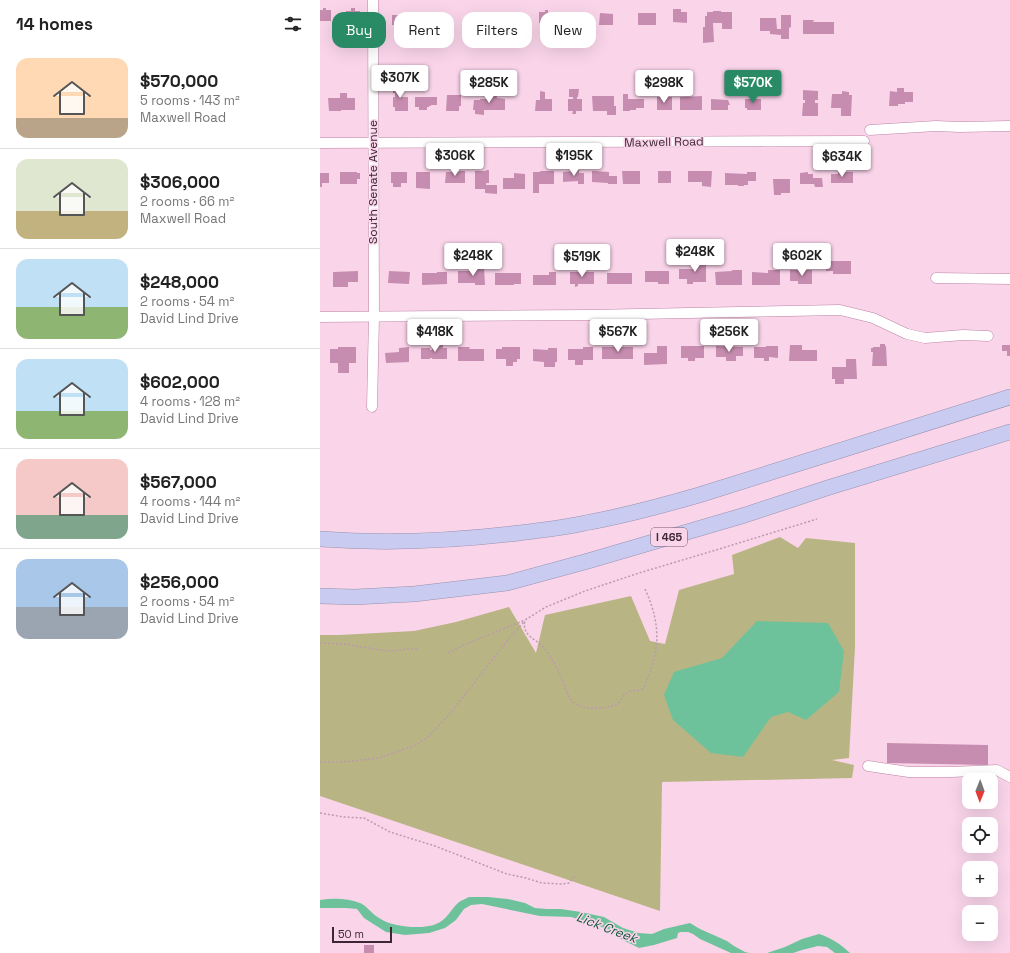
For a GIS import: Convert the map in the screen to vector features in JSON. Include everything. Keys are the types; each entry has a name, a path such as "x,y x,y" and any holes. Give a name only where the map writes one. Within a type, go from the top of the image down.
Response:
{"highway":[{"path":"320,539 339,541 392,542 460,539 583,524 661,506 699,495 1010,397"},
{"name":"I 465","path":"320,596 354,597 414,594 507,583 745,515 827,488 1010,432"}],"street":[{"name":"South Senate Avenue","path":"372,407 374,317 373,0"},
{"path":"870,130 936,126 1010,126"},
{"name":"Maxwell Road","path":"320,143 864,141"},
{"path":"936,278 1010,279"},
{"path":"320,317 588,315 840,310 873,318 907,334 926,338 963,335 988,336"},
{"path":"868,766 909,772 997,770 1010,777"}],"path":[{"path":"448,653 464,644 525,621 546,607 585,591 817,518"},
{"path":"525,621 525,631 546,650 562,678 566,691 571,700 578,704 596,708 617,704 625,694 643,689 652,667 657,639 657,630 650,599 645,589"},
{"path":"320,762 342,762 379,758 416,745 428,737 448,716 511,636 525,621"},
{"path":"320,643 344,644 392,651 407,648 420,649"},
{"path":"320,813 344,817 364,818 390,832 435,846 507,874 542,883 569,883 575,876"}],"shaded area":[{"path":"780,537 798,548 806,538 855,543 855,647 849,758 832,760 854,765 852,778 662,782 660,911 320,796 320,635 414,631 456,622 509,607 536,653 545,615 631,596 650,641 665,644 679,590 734,574 732,555"}],"water":[{"path":"757,621 828,623 844,651 839,692 806,720 788,712 771,717 743,757 711,753 673,720 664,695 674,672 722,658"},
{"name":"Lick Creek","path":"469,897 508,899 525,903 535,908 561,909 581,912 604,917 623,928 639,933 652,934 664,929 690,923 749,953 731,953 688,932 678,933 677,938 639,948 621,939 612,931 589,922 571,917 540,916 482,904 471,905 464,909 456,920 445,928 429,933 405,935 386,932 364,918 357,909 320,908 320,900 345,899 363,904 376,916 391,924 407,927 423,927 440,922 458,903"},
{"path":"819,934 828,937 850,953 835,953 827,947 818,946 793,953 767,953 802,939"}],"building":[{"path":"323,8 326,8 326,10 331,10 331,21 320,21 320,10 323,10"},
{"path":"351,8 355,8 355,11 360,12 346,12 351,11"},
{"path":"673,9 681,9 681,12 687,12 687,23 673,22"},
{"path":"540,12 540,23 539,23"},
{"path":"707,12 732,12 732,29 722,29 722,23 713,23 714,42 703,43 705,16 707,16"},
{"path":"600,13 613,14 613,25 599,25"},
{"path":"638,13 656,13 656,25 638,25"},
{"path":"392,15 394,15 394,25 392,25"},
{"path":"781,15 791,15 789,39 781,39 781,35 770,34 770,31 760,31 760,18 776,18 777,29 781,29"},
{"path":"803,20 814,20 813,22 834,22 834,34 803,34"},
{"path":"393,83 401,83 400,97 408,97 408,111 395,111 395,107 393,107 393,97 395,97 395,93 393,93"},
{"path":"897,88 904,88 904,92 913,92 913,102 905,102 905,104 898,104 898,106 889,106 890,91 897,92"},
{"path":"569,89 579,89 577,99 582,99 582,111 576,111 576,114 572,114 573,111 568,111 568,99 573,99 573,97 569,97"},
{"path":"803,90 818,91 818,100 815,100 815,103 818,103 818,116 802,116 803,103 805,103 805,100 803,100"},
{"path":"540,91 545,92 545,99 552,99 552,111 535,111 536,100 540,100"},
{"path":"842,91 849,92 849,95 852,95 851,116 841,116 841,108 831,108 832,94 842,94"},
{"path":"340,93 347,93 347,98 355,98 355,110 329,111 328,98 340,98"},
{"path":"490,93 497,93 497,98 505,99 505,110 484,110 484,115 475,114 475,110 473,110 474,100 490,99"},
{"path":"623,94 628,94 628,99 644,99 644,108 623,111"},
{"path":"447,95 461,95 461,106 459,106 459,111 446,111"},
{"path":"592,96 614,96 616,115 607,115 607,111 593,111"},
{"path":"702,96 702,110 680,110 680,97"},
{"path":"415,97 437,97 437,105 427,107 427,110 419,110 419,107 415,107"},
{"path":"657,97 672,97 672,110 657,110"},
{"path":"711,99 728,100 730,105 728,105 728,110 711,110"},
{"path":"745,99 761,99 761,110 747,110 747,108 745,108"},
{"path":"489,170 489,183 486,183 486,185 497,185 497,194 485,193 485,189 475,189 475,171"},
{"path":"579,170 579,173 584,173 584,184 578,184 578,181 563,182 563,172"},
{"path":"465,171 465,183 445,183 446,172"},
{"path":"554,171 554,184 539,184 539,193 533,193 533,172"},
{"path":"592,171 609,172 609,176 617,176 617,184 592,182"},
{"path":"622,171 640,171 640,184 623,184"},
{"path":"658,171 671,171 671,183 658,183"},
{"path":"688,171 712,171 711,187 702,186 702,182 688,182"},
{"path":"340,172 360,173 360,179 357,179 357,184 340,184"},
{"path":"391,172 407,172 407,183 401,183 401,187 393,187 393,183 391,183"},
{"path":"416,172 430,172 430,189 416,188"},
{"path":"747,172 756,172 756,181 748,181 748,185 744,186 725,185 725,173 747,174"},
{"path":"808,172 808,174 813,174 813,178 822,178 823,187 815,187 814,184 800,184 800,173"},
{"path":"838,172 853,172 853,183 831,183 831,174 838,174"},
{"path":"320,173 329,173 329,183 322,183 322,187 320,187"},
{"path":"514,173 525,174 525,189 503,189 503,178 514,178"},
{"path":"773,179 790,179 790,193 774,195"},
{"path":"693,260 706,260 706,282 693,282 693,284 687,284 687,279 679,279 679,269 693,269"},
{"path":"826,261 851,261 851,274 833,274 833,271 826,271"},
{"path":"484,266 485,285 475,285 475,283 458,283 458,271 476,271 475,267"},
{"path":"742,270 742,285 716,285 715,272"},
{"path":"768,270 780,270 780,285 752,285 752,272 768,273"},
{"path":"790,270 812,270 812,284 798,284 798,281 790,281"},
{"path":"358,271 358,282 348,282 348,287 333,287 333,272"},
{"path":"389,271 410,272 409,284 388,283"},
{"path":"645,271 669,271 669,284 645,282"},
{"path":"447,272 447,284 422,285 422,273"},
{"path":"549,272 556,272 556,285 533,285 533,275 549,275"},
{"path":"570,272 594,272 594,284 578,284 578,286 575,287 575,284 570,284"},
{"path":"495,273 521,273 521,284 495,285"},
{"path":"607,273 632,273 632,284 607,284"},
{"path":"437,344 443,344 443,348 447,348 447,359 421,359 421,348 430,348 430,350 432,350 432,348 437,348"},
{"path":"880,344 885,344 886,346 887,366 872,366 873,352 871,352 871,348 880,347"},
{"path":"790,345 802,345 802,350 817,350 817,361 789,361"},
{"path":"1002,345 1010,345 1010,356 1007,356 1007,351 1002,351"},
{"path":"657,346 667,346 667,364 644,365 644,353 657,353"},
{"path":"681,346 704,346 704,358 695,358 695,361 688,361 688,358 681,358"},
{"path":"716,346 743,347 743,356 736,356 736,361 726,361 726,357 716,357"},
{"path":"778,346 778,358 769,357 769,361 764,361 764,358 754,358 754,347"},
{"path":"338,347 356,347 356,363 349,363 349,373 338,373 338,363 330,363 330,349 338,349"},
{"path":"409,347 409,362 386,363 385,353 399,352 399,348"},
{"path":"458,347 484,349 484,361 458,361"},
{"path":"502,347 520,347 520,359 517,359 517,362 513,362 513,366 506,366 506,359 496,359 496,349 502,349"},
{"path":"583,347 593,347 593,360 583,360 583,365 575,365 575,360 568,360 568,349 583,349"},
{"path":"602,347 633,347 633,359 602,359"},
{"path":"548,348 557,348 557,362 555,362 555,367 544,367 544,362 533,361 533,349 548,350"},
{"path":"846,359 856,359 857,379 844,379 844,384 835,384 835,379 832,379 832,367 846,367"},
{"path":"887,743 988,745 988,765 887,763"},
{"path":"364,945 374,945 374,953 364,953"}]}
